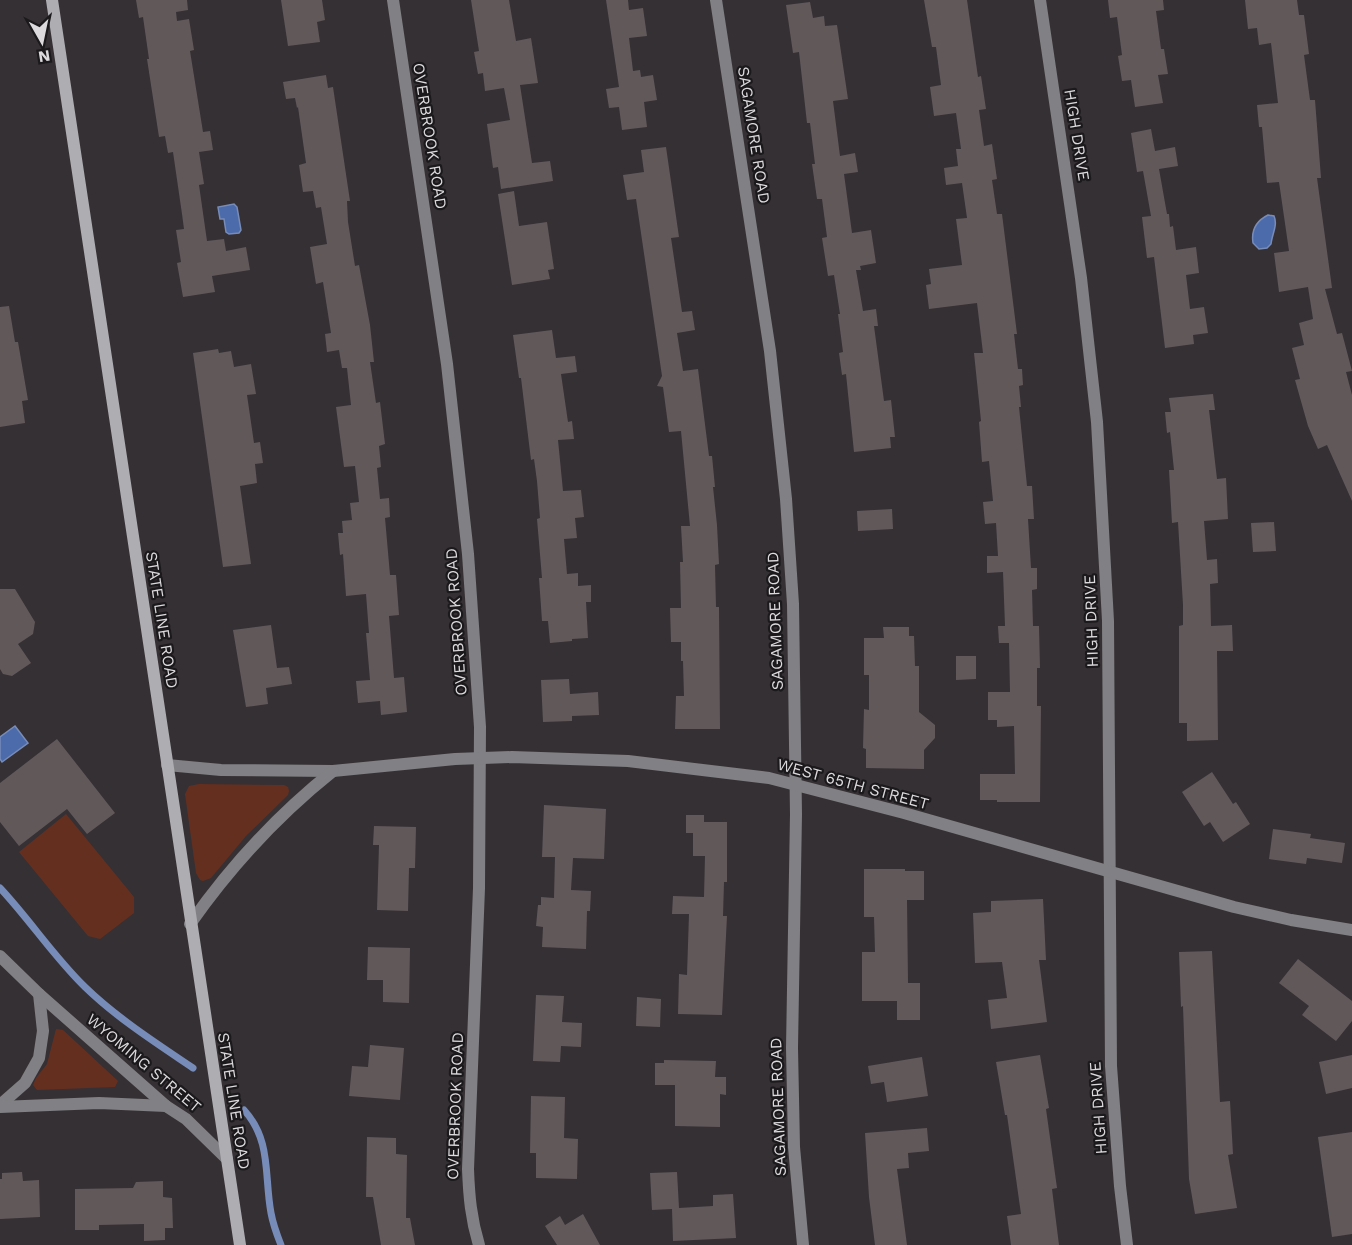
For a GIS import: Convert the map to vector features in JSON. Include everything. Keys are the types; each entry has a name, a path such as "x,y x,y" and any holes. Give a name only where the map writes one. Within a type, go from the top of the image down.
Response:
{"main road":[{"name":"STATE LINE ROAD","path":"51,0 240,1245"}],"street":[{"name":"OVERBROOK ROAD","path":"393,0 446,352 460,466 477,681 480,758 479,888 468,1169 472,1224 479,1245"},
{"name":"SAGAMORE ROAD","path":"716,0 770,351 786,499 793,604 795,786 792,1048 794,1147 803,1245"},
{"name":"HIGH DRIVE","path":"1040,0 1081,278 1097,422 1108,621 1111,1066 1119,1186 1127,1245"},
{"name":"WEST 65TH STREET","path":"167,765 221,770 333,771 512,757 628,761 770,778 904,813 1234,908 1352,930"},
{"path":"190,924 223,879 298,799 333,771"},
{"name":"WYOMING STREET","path":"0,956 39,994 166,1106 186,1119 227,1159"},
{"path":"0,1106 25,1083 39,1058 44,1031 39,994"},
{"path":"0,1106 99,1103 166,1106"}],"shaded area":[{"path":"199,784 284,785 289,791 288,795 246,836 211,878 203,881 196,873 185,794 189,786"},
{"path":"66,814 134,897 134,913 100,939 88,936 19,852"},
{"path":"56,1029 63,1030 118,1081 115,1087 37,1090 33,1085 47,1064"}],"water":[{"path":"234,204 237,207 241,230 239,233 229,234 226,232 224,219 220,219 218,207"},
{"path":"1268,215 1274,216 1275,219 1271,244 1267,248 1259,249 1253,243 1254,230 1257,223"},
{"path":"15,726 28,743 2,762 0,737"}],"building":[{"path":"136,0 187,0 188,10 176,12 177,21 189,19 194,50 190,51 203,132 210,131 213,150 199,152 204,184 199,185 207,241 224,239 226,251 246,247 250,270 212,276 215,292 183,297 177,263 181,262 176,230 184,229 173,152 168,153 165,136 159,137 143,17 139,18"},
{"path":"281,0 322,0 325,20 317,22 320,42 288,46"},
{"path":"471,0 509,0 516,41 531,38 538,83 520,85 532,163 550,161 553,181 501,189 498,167 493,168 487,124 510,120 504,88 485,91 483,73 478,74 474,52 479,51"},
{"path":"606,0 628,0 629,10 643,8 647,36 629,38 633,71 640,70 641,77 653,75 657,100 644,102 647,127 622,130 619,107 609,108 606,89 619,87"},
{"path":"924,0 967,0 978,77 981,76 986,109 979,110 984,146 992,144 997,179 992,180 997,214 1002,214 1017,334 1014,334 1018,369 1022,369 1023,385 1019,386 1021,407 1019,407 1027,486 1032,486 1034,519 1028,519 1031,568 1037,568 1037,589 1032,590 1033,626 1039,626 1040,668 1037,668 1037,706 1041,706 1040,802 980,800 980,774 1015,774 1014,726 997,727 997,720 988,720 988,692 1010,692 1009,643 999,643 998,626 1005,626 1003,572 987,573 987,556 998,556 996,523 985,524 983,502 993,501 989,461 982,462 979,422 981,421 974,353 983,353 977,303 929,309 926,285 931,284 929,269 962,265 956,219 967,218 962,183 946,185 944,168 958,166 956,149 961,149 956,113 934,116 930,87 941,85 936,47 932,47"},
{"path":"1108,0 1163,0 1164,10 1156,11 1161,49 1164,49 1168,74 1158,75 1163,103 1135,107 1131,80 1122,81 1118,56 1122,55 1117,17 1110,18"},
{"path":"1245,0 1297,0 1299,15 1304,15 1309,54 1304,55 1310,100 1315,100 1321,178 1317,178 1332,288 1325,289 1337,334 1342,333 1352,371 1346,372 1352,395 1352,501 1327,445 1318,449 1308,426 1295,380 1300,379 1292,348 1304,345 1299,323 1313,319 1308,287 1279,292 1274,253 1289,251 1279,182 1267,183 1262,127 1259,127 1257,105 1278,103 1271,43 1259,45 1257,28 1248,29"},
{"path":"810,2 813,18 824,16 825,26 837,25 848,99 833,101 840,156 855,153 858,172 844,174 852,233 871,230 876,263 860,266 861,270 856,270 863,311 876,309 878,326 874,326 884,401 891,400 895,437 890,437 891,448 854,452 846,374 842,375 839,353 843,352 838,314 840,314 834,275 828,276 822,238 827,237 822,199 817,199 810,123 807,123 799,52 793,53 786,5"},
{"path":"326,75 328,88 333,87 350,201 347,201 348,222 355,266 359,265 370,325 374,362 370,362 376,403 380,402 385,444 379,446 381,467 377,468 380,499 389,498 390,517 385,518 390,575 396,575 399,615 389,616 394,678 404,677 407,712 381,715 380,701 358,703 356,681 370,680 366,633 369,633 366,594 346,596 343,554 340,555 338,533 343,533 342,521 352,520 350,503 359,502 355,466 344,467 336,407 351,405 347,368 342,368 339,350 327,352 325,334 331,333 323,282 316,284 310,247 327,244 321,207 316,208 313,191 303,192 299,165 306,163 298,107 295,98 286,99 283,82"},
{"path":"1151,129 1155,151 1175,147 1178,166 1159,169 1170,227 1173,226 1176,250 1196,247 1199,273 1186,275 1190,309 1204,307 1208,333 1193,335 1194,344 1165,348 1154,257 1147,258 1142,217 1151,216 1143,171 1137,172 1131,133"},
{"path":"666,147 679,237 671,238 682,312 692,311 695,330 677,333 683,371 698,369 715,487 713,487 719,564 715,565 716,607 719,607 720,729 675,729 676,696 684,696 683,661 681,661 681,642 671,642 670,608 681,608 680,562 683,562 681,526 690,526 681,431 669,432 663,387 657,386 662,376 636,199 627,200 623,175 644,172 641,150"},
{"path":"514,191 519,226 547,222 554,269 548,270 550,279 512,285 498,194"},
{"path":"9,306 28,400 22,401 25,423 0,427 0,307"},
{"path":"552,330 556,358 575,356 577,372 561,374 568,422 572,421 574,439 558,440 563,491 581,490 584,517 575,518 577,538 564,539 567,574 578,573 578,586 591,585 591,602 586,602 588,638 550,643 548,621 542,621 537,481 534,459 531,460 513,335"},
{"path":"218,349 219,353 231,351 234,367 251,364 256,394 247,395 254,443 260,442 263,463 255,464 257,483 240,486 251,564 223,567 193,353"},
{"path":"1213,394 1215,410 1209,410 1217,479 1226,478 1228,519 1204,521 1207,560 1217,559 1218,583 1210,584 1211,626 1232,625 1233,651 1217,651 1218,740 1187,741 1187,723 1179,723 1179,626 1183,625 1183,605 1178,522 1172,523 1169,470 1174,470 1170,432 1167,433 1165,412 1171,412 1169,398"},
{"path":"892,509 893,529 858,531 857,511"},
{"path":"1274,522 1276,551 1253,552 1251,523"},
{"path":"0,589 15,589 35,622 33,634 18,644 31,663 12,676 3,674 0,669"},
{"path":"271,625 277,668 289,667 292,684 266,688 268,704 246,707 233,630"},
{"path":"883,627 909,627 909,636 914,636 915,666 919,666 919,712 935,725 935,738 924,750 924,769 866,768 866,749 863,748 864,709 869,710 869,675 864,675 864,638 884,638"},
{"path":"956,656 976,656 976,679 956,680"},
{"path":"569,679 570,694 598,692 599,715 572,716 572,721 543,722 541,680"},
{"path":"57,739 115,813 87,834 67,809 19,846 0,822 0,783"},
{"path":"1212,772 1233,804 1236,802 1250,824 1223,842 1210,822 1204,826 1182,792"},
{"path":"544,805 606,809 604,859 573,858 571,890 591,891 590,911 587,911 586,949 542,947 543,927 536,926 538,905 541,905 541,897 554,898 555,857 542,857"},
{"path":"686,815 704,815 704,822 727,822 727,882 724,882 723,916 727,916 722,1015 678,1014 679,974 687,975 689,914 672,914 673,896 704,897 705,856 693,856 693,833 686,833"},
{"path":"374,826 416,827 415,868 409,868 408,911 377,910 379,845 373,845"},
{"path":"1273,829 1311,834 1310,838 1345,843 1342,863 1307,858 1306,864 1269,859"},
{"path":"864,869 924,871 924,900 907,900 908,983 920,983 920,1020 897,1020 897,1001 862,1001 862,952 875,952 874,917 864,917"},
{"path":"1043,899 1046,960 1039,960 1047,1022 991,1029 988,1000 1007,998 1002,962 975,963 973,913 991,912 991,901"},
{"path":"368,947 410,948 409,1003 383,1002 383,980 367,980"},
{"path":"1212,951 1220,1102 1230,1101 1233,1154 1228,1155 1237,1208 1195,1214 1189,1179 1179,952"},
{"path":"1298,959 1352,1001 1352,1021 1336,1041 1302,1015 1309,1006 1279,983"},
{"path":"536,995 564,996 562,1022 582,1023 581,1047 561,1046 560,1062 533,1061"},
{"path":"637,997 661,999 660,1027 636,1026"},
{"path":"370,1045 404,1048 400,1100 349,1096 352,1066 368,1067"},
{"path":"1040,1055 1049,1108 1046,1109 1057,1188 1052,1189 1059,1245 1011,1245 1007,1216 1021,1214 1007,1115 1005,1115 996,1062"},
{"path":"1352,1055 1352,1088 1326,1094 1319,1062"},
{"path":"922,1057 928,1096 887,1102 884,1082 871,1084 868,1066"},
{"path":"664,1060 716,1061 715,1077 726,1077 726,1095 720,1094 720,1127 675,1126 675,1085 655,1085 655,1063 664,1063"},
{"path":"531,1096 565,1097 564,1138 578,1139 577,1179 536,1178 536,1153 530,1153"},
{"path":"927,1128 929,1151 908,1153 909,1168 897,1169 907,1245 875,1245 865,1133"},
{"path":"1352,1132 1352,1234 1332,1237 1318,1137"},
{"path":"367,1137 396,1138 396,1154 407,1155 406,1218 410,1218 415,1245 381,1245 373,1197 366,1197"},
{"path":"22,1172 23,1181 39,1180 40,1217 0,1219 2,1173"},
{"path":"677,1172 679,1208 713,1206 713,1195 733,1194 736,1238 673,1241 672,1209 652,1210 650,1173"},
{"path":"163,1181 163,1197 172,1198 173,1228 165,1228 165,1240 144,1241 144,1224 99,1225 99,1230 75,1230 75,1189 133,1188 136,1182"},
{"path":"583,1214 600,1245 557,1245 545,1226 560,1216 565,1225"}],"waterway":[{"path":"0,888 85,987 123,1020 193,1068"},
{"path":"244,1110 253,1122 263,1146 271,1213 281,1245"}]}
